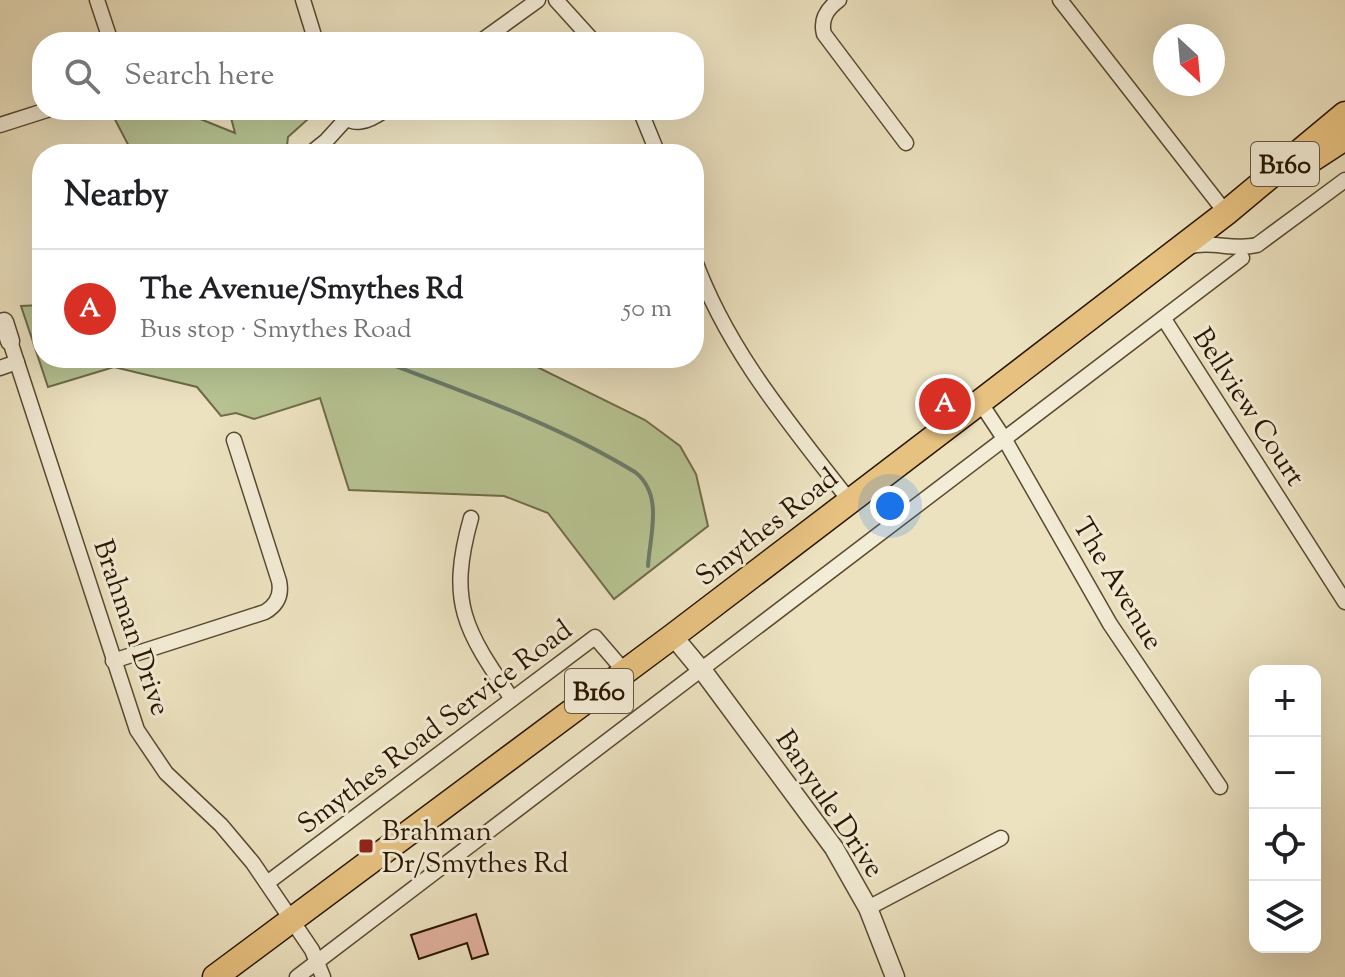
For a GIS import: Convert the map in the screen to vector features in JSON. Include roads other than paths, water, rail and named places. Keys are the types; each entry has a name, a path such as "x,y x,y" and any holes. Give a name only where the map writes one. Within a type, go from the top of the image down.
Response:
{"main road":[{"name":"Smythes Road","path":"215,977 673,636 980,402 1226,213 1345,114"},
{"name":"B160","path":"1226,213 1345,138"}],"street":[{"path":"97,0 108,32"},
{"path":"303,0 313,32"},
{"path":"494,32 538,0"},
{"path":"556,0 585,32"},
{"path":"839,0 826,14 824,34 906,143"},
{"path":"1060,0 1226,213"},
{"path":"0,125 32,115"},
{"path":"322,144 338,120"},
{"path":"644,120 654,144"},
{"path":"1177,251 1198,244 1242,248 1257,245 1345,180"},
{"path":"297,977 1242,258"},
{"path":"704,283 739,354 849,500"},
{"name":"Brahman Drive","path":"2,315 137,730 157,762 230,835 267,883 318,961 323,977"},
{"name":"Bellview Court","path":"1164,319 1345,602"},
{"path":"0,368 17,362"},
{"name":"The Avenue","path":"980,402 1110,624 1220,787"},
{"path":"113,661 259,614 277,601 279,581 234,440"},
{"path":"471,518 459,568 464,610 478,649 512,699"},
{"name":"Banyule Drive","path":"673,636 821,830 868,908 895,977"},
{"name":"Smythes Road Service Road","path":"267,883 595,637 625,672"},
{"path":"868,908 1001,838"}],"waterway":[{"path":"400,368 540,423 635,472 644,481 652,503 648,566"}],"place":[{"name":"The Avenue/Smythes Rd","path":"945,404"},
{"name":"Brahman Dr/Smythes Rd","path":"366,846"}]}
